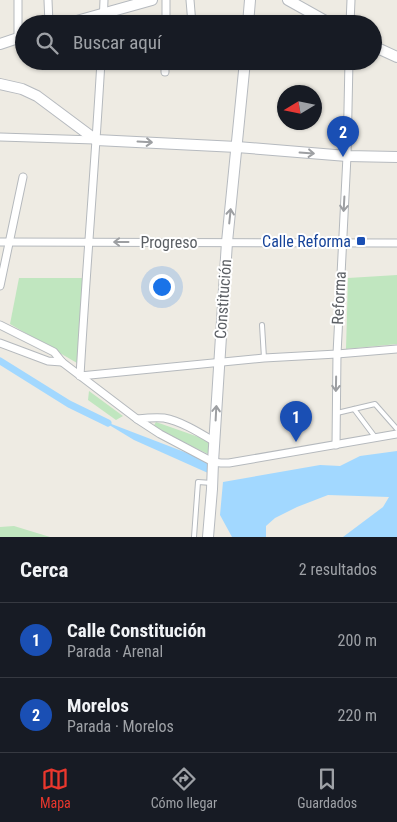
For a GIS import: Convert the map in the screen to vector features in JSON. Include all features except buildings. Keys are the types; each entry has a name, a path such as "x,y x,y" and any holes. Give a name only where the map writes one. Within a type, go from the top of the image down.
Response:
{"street":[{"path":"18,0 19,15"},
{"path":"48,0 49,15"},
{"path":"103,13 104,0"},
{"path":"96,15 152,0"},
{"path":"166,0 166,15"},
{"path":"190,0 191,15"},
{"path":"249,15 250,0"},
{"path":"288,0 301,4 318,15"},
{"path":"350,15 351,0"},
{"path":"0,44 15,39"},
{"path":"382,50 397,57"},
{"path":"80,376 100,70"},
{"name":"Constitución","path":"208,537 227,242 244,70"},
{"name":"Reforma","path":"336,445 337,354 347,156 349,70"},
{"path":"0,84 22,88 37,96 96,140"},
{"path":"0,138 96,140 347,156 397,157"},
{"path":"0,286 23,177"},
{"name":"Progreso","path":"0,242 397,243"},
{"path":"0,325 54,352 62,362 136,419 213,462 229,463 397,434"},
{"path":"0,343 48,361 62,362"},
{"path":"80,376 264,358 397,349"},
{"path":"136,419 166,418 190,428 215,442"}],"lane":[{"path":"262,325 264,358"},
{"path":"336,413 375,404 397,429"},
{"path":"354,409 375,437"},
{"path":"194,537 198,482 212,483"}],"green space":[{"path":"397,275 397,344 346,349 348,278"},
{"path":"19,278 83,278 77,363 10,324"},
{"path":"89,391 123,416 116,420 88,400"},
{"path":"156,422 210,441 208,454 153,427"},
{"path":"14,526 50,537 0,537 0,527"}],"water":[{"path":"101,420 208,461 208,473 134,440"},
{"path":"397,451 397,537 343,537 383,507 389,497 328,495 275,518 266,526 266,537 232,537 220,515 223,482 320,465 340,466 360,456"}],"waterway":[{"path":"0,361 69,404 108,423"}],"place":[{"name":"Morelos","path":"343,157"},
{"name":"Calle Reforma","path":"361,241"},
{"name":"Calle Constitución","path":"296,442"}]}
